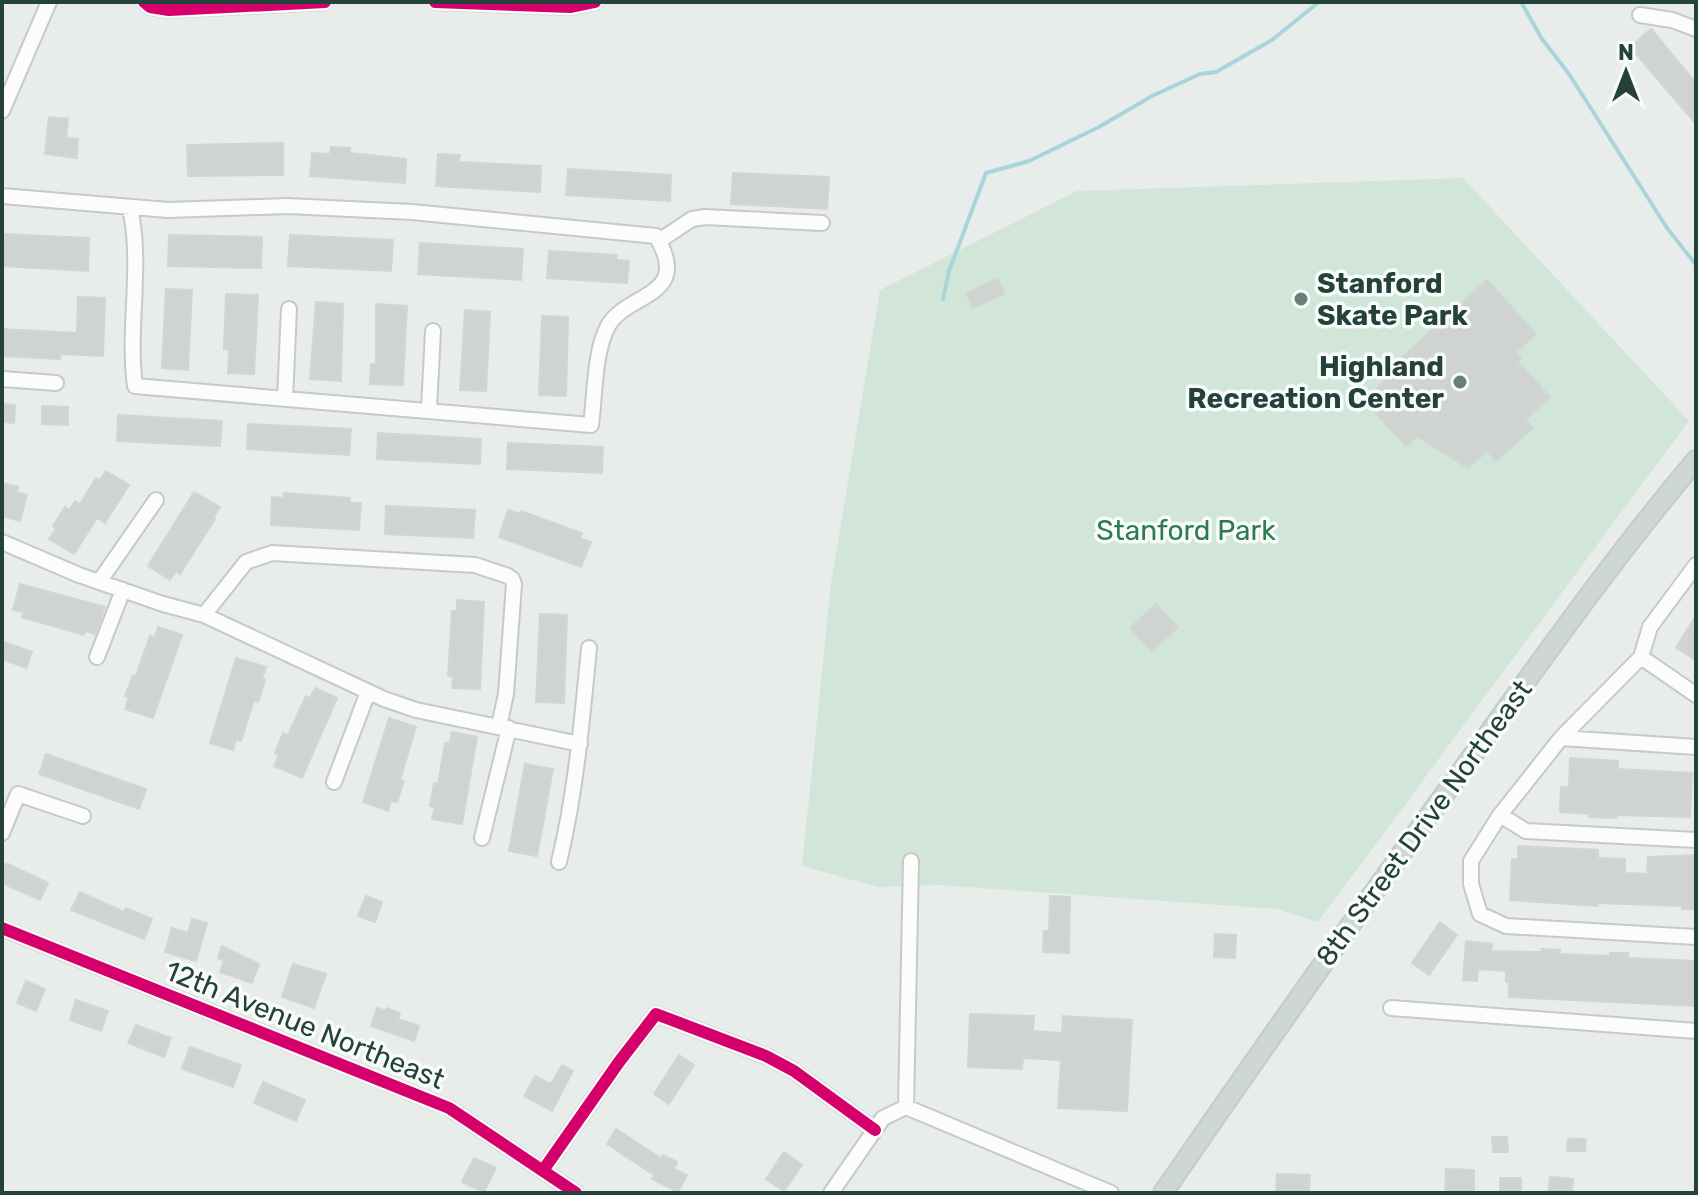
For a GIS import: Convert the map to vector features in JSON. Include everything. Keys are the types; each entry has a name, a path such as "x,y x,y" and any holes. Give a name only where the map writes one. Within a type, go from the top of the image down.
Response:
{"main road":[{"name":"8th Street Drive Northeast","path":"1163,1193 1296,1001 1558,637 1696,460"}],"street":[{"path":"2,111 49,2"},
{"path":"144,2 150,7 169,10 325,2"},
{"path":"435,2 571,7 595,2"},
{"path":"1640,15 1672,20 1696,29"},
{"path":"2,72 18,76"},
{"path":"2,196 168,210 288,206 412,212 656,236 666,257 664,278 651,294 613,319 603,339 591,425 135,386 131,355 135,231 130,208"},
{"path":"659,241 692,219 705,217 822,223"},
{"path":"285,399 289,309"},
{"path":"429,409 433,331"},
{"path":"2,379 56,383"},
{"path":"99,582 156,500"},
{"path":"2,542 99,582 204,615 368,692 416,710 580,744"},
{"path":"204,615 246,562 272,553 475,565 512,579 504,727 482,838"},
{"path":"1696,565 1690,583 1650,627 1641,657 1561,738 1500,815 1471,861 1471,884 1480,914 1506,926 1696,937"},
{"path":"97,657 123,590"},
{"path":"559,862 572,808 589,648"},
{"path":"1641,657 1696,695"},
{"path":"334,782 368,692"},
{"path":"1561,738 1696,747"},
{"path":"2,833 18,794 83,816"},
{"path":"1500,815 1526,831 1696,840"},
{"path":"906,1107 911,861"},
{"name":"12th Avenue Northeast","path":"2,928 449,1108 576,1193"},
{"path":"1391,1008 1696,1031"},
{"path":"544,1169 656,1014 766,1056 794,1071 875,1130"},
{"path":"831,1193 883,1118 906,1107 1111,1193"}],"green space":[{"name":"Stanford Park","path":"1463,178 1689,421 1318,922 1276,909 939,885 878,887 802,866 831,583 880,290 1077,191"}],"building":[{"path":"1651,29 1696,83 1696,124 1630,47"},
{"path":"49,117 68,119 66,138 78,139 77,158 45,154"},
{"path":"283,143 283,175 188,176 187,145"},
{"path":"331,147 350,148 350,153 406,159 405,183 310,176 312,153 330,154"},
{"path":"438,154 460,155 459,162 541,166 540,192 436,186"},
{"path":"568,169 671,175 670,201 566,195"},
{"path":"733,173 829,177 827,209 731,204"},
{"path":"2,234 89,238 88,271 2,266"},
{"path":"169,235 262,237 261,268 168,266"},
{"path":"290,235 393,240 391,271 288,266"},
{"path":"420,243 523,249 521,280 418,274"},
{"path":"549,251 617,255 616,260 629,261 627,283 547,278"},
{"path":"998,279 1004,294 973,308 966,293"},
{"name":"Highland Recreation Center","path":"1487,280 1536,334 1516,352 1521,358 1517,361 1550,397 1525,420 1533,428 1496,461 1487,451 1468,468 1417,436 1406,446 1364,400 1394,373 1390,368"},
{"path":"166,289 192,290 188,370 162,368"},
{"path":"226,294 258,295 254,374 228,373 229,349 224,349"},
{"path":"78,297 105,298 103,356 60,354 60,359 2,356 2,329 77,333"},
{"path":"316,302 343,304 341,381 310,379"},
{"path":"376,304 407,306 403,385 370,384 371,364 376,365"},
{"path":"465,310 490,312 486,391 460,390"},
{"path":"542,316 568,317 566,396 539,395"},
{"path":"2,404 15,405 14,423 2,422"},
{"path":"42,406 68,407 68,425 42,424"},
{"path":"118,415 222,421 220,446 117,441"},
{"path":"248,424 351,429 349,455 247,449"},
{"path":"378,433 481,439 480,464 377,459"},
{"path":"508,443 603,447 602,473 507,469"},
{"path":"106,471 129,485 105,523 97,518 74,554 49,539 56,529 53,526 65,507 69,510 75,501 80,504 96,478 100,480"},
{"path":"2,483 18,487 17,492 27,495 20,521 2,516"},
{"path":"194,492 220,507 180,574 176,571 170,580 148,566"},
{"path":"284,493 350,498 350,503 361,503 359,530 271,525 272,497 284,498"},
{"path":"386,506 475,510 473,538 385,534"},
{"path":"508,510 520,514 521,511 582,533 580,538 591,542 581,567 499,537"},
{"path":"20,584 105,607 95,634 85,631 84,635 22,617 24,612 13,610"},
{"path":"457,600 484,602 480,689 452,688 453,676 448,676 452,611 457,611"},
{"path":"1156,604 1178,627 1152,651 1130,628"},
{"path":"540,614 567,615 564,703 536,702"},
{"path":"1696,615 1696,660 1676,648"},
{"path":"158,627 182,635 153,718 125,709 129,697 125,696 133,675 136,676 150,636 155,637"},
{"path":"2,641 32,652 26,668 2,659"},
{"path":"236,658 266,667 258,702 254,700 241,741 236,739 233,750 210,743"},
{"path":"315,688 337,698 302,778 274,766 279,755 275,753 283,733 288,735 306,696 310,698"},
{"path":"389,718 416,727 400,780 404,781 397,802 391,801 388,811 363,802"},
{"path":"452,732 477,737 462,824 432,819 435,807 430,806 434,783 438,784 445,743 450,743"},
{"path":"46,754 146,789 139,809 39,774"},
{"path":"1570,758 1618,761 1618,769 1692,773 1690,817 1589,817 1589,814 1560,812 1561,787 1569,787"},
{"path":"525,764 553,769 537,856 509,851"},
{"path":"1518,846 1598,850 1598,858 1625,859 1625,873 1647,874 1648,857 1696,855 1695,909 1510,900 1512,859 1518,859"},
{"path":"6,863 48,883 40,900 2,883"},
{"path":"80,892 124,912 126,908 152,919 144,939 71,910"},
{"path":"366,896 382,902 375,922 358,916"},
{"path":"1050,896 1070,897 1069,953 1043,952 1044,931 1049,931"},
{"path":"192,919 207,923 196,961 165,952 172,928 188,933"},
{"path":"1440,922 1457,935 1429,975 1412,963"},
{"path":"1215,934 1236,935 1235,958 1214,957"},
{"path":"1466,941 1492,944 1491,951 1541,952 1542,949 1560,950 1560,954 1610,956 1610,953 1628,953 1628,958 1696,961 1696,1006 1509,997 1506,971 1478,969 1477,981 1463,980"},
{"path":"222,946 259,964 252,983 220,972 224,961 218,958"},
{"path":"293,964 326,974 314,1008 282,997"},
{"path":"26,981 45,989 36,1011 17,1003"},
{"path":"76,1000 108,1011 101,1031 70,1020"},
{"path":"377,1008 400,1013 398,1019 419,1026 414,1041 371,1026"},
{"path":"970,1014 1034,1016 1033,1031 1062,1033 1063,1016 1132,1020 1127,1111 1058,1108 1061,1060 1023,1058 1022,1069 968,1067"},
{"path":"136,1025 171,1038 164,1057 128,1043"},
{"path":"190,1047 241,1065 233,1087 182,1069"},
{"path":"679,1055 694,1065 669,1104 654,1094"},
{"path":"562,1065 573,1071 552,1111 524,1096 535,1076 551,1084"},
{"path":"263,1082 305,1100 296,1121 254,1103"},
{"path":"616,1129 662,1159 663,1155 677,1162 674,1169 687,1175 678,1192 652,1179 654,1175 607,1144"},
{"path":"1492,1137 1507,1137 1508,1152 1493,1152"},
{"path":"1568,1139 1586,1139 1585,1151 1567,1151"},
{"path":"784,1152 802,1165 784,1191 766,1179"},
{"path":"474,1158 496,1168 484,1192 462,1182"},
{"path":"1446,1169 1474,1170 1474,1193 1445,1193"},
{"path":"1277,1174 1310,1175 1309,1193 1276,1193"},
{"path":"1550,1177 1573,1179 1572,1193 1548,1193"},
{"path":"1500,1178 1521,1178 1521,1193 1500,1193"}],"waterway":[{"path":"943,299 949,271 986,173 1029,161 1099,127 1152,96 1200,74 1216,72 1272,40 1319,2"},
{"path":"1521,2 1542,39 1569,74 1667,228 1696,265"}],"cycle path":[{"path":"144,2 150,7 169,10 325,2"},
{"path":"435,2 571,7 595,2"},
{"path":"2,928 449,1108 576,1193"},
{"path":"544,1169 656,1014 766,1056 794,1071 875,1130"}],"place":[{"name":"Stanford Skate Park","path":"1301,299"},
{"name":"Highland Recreation Center","path":"1460,382"}]}
